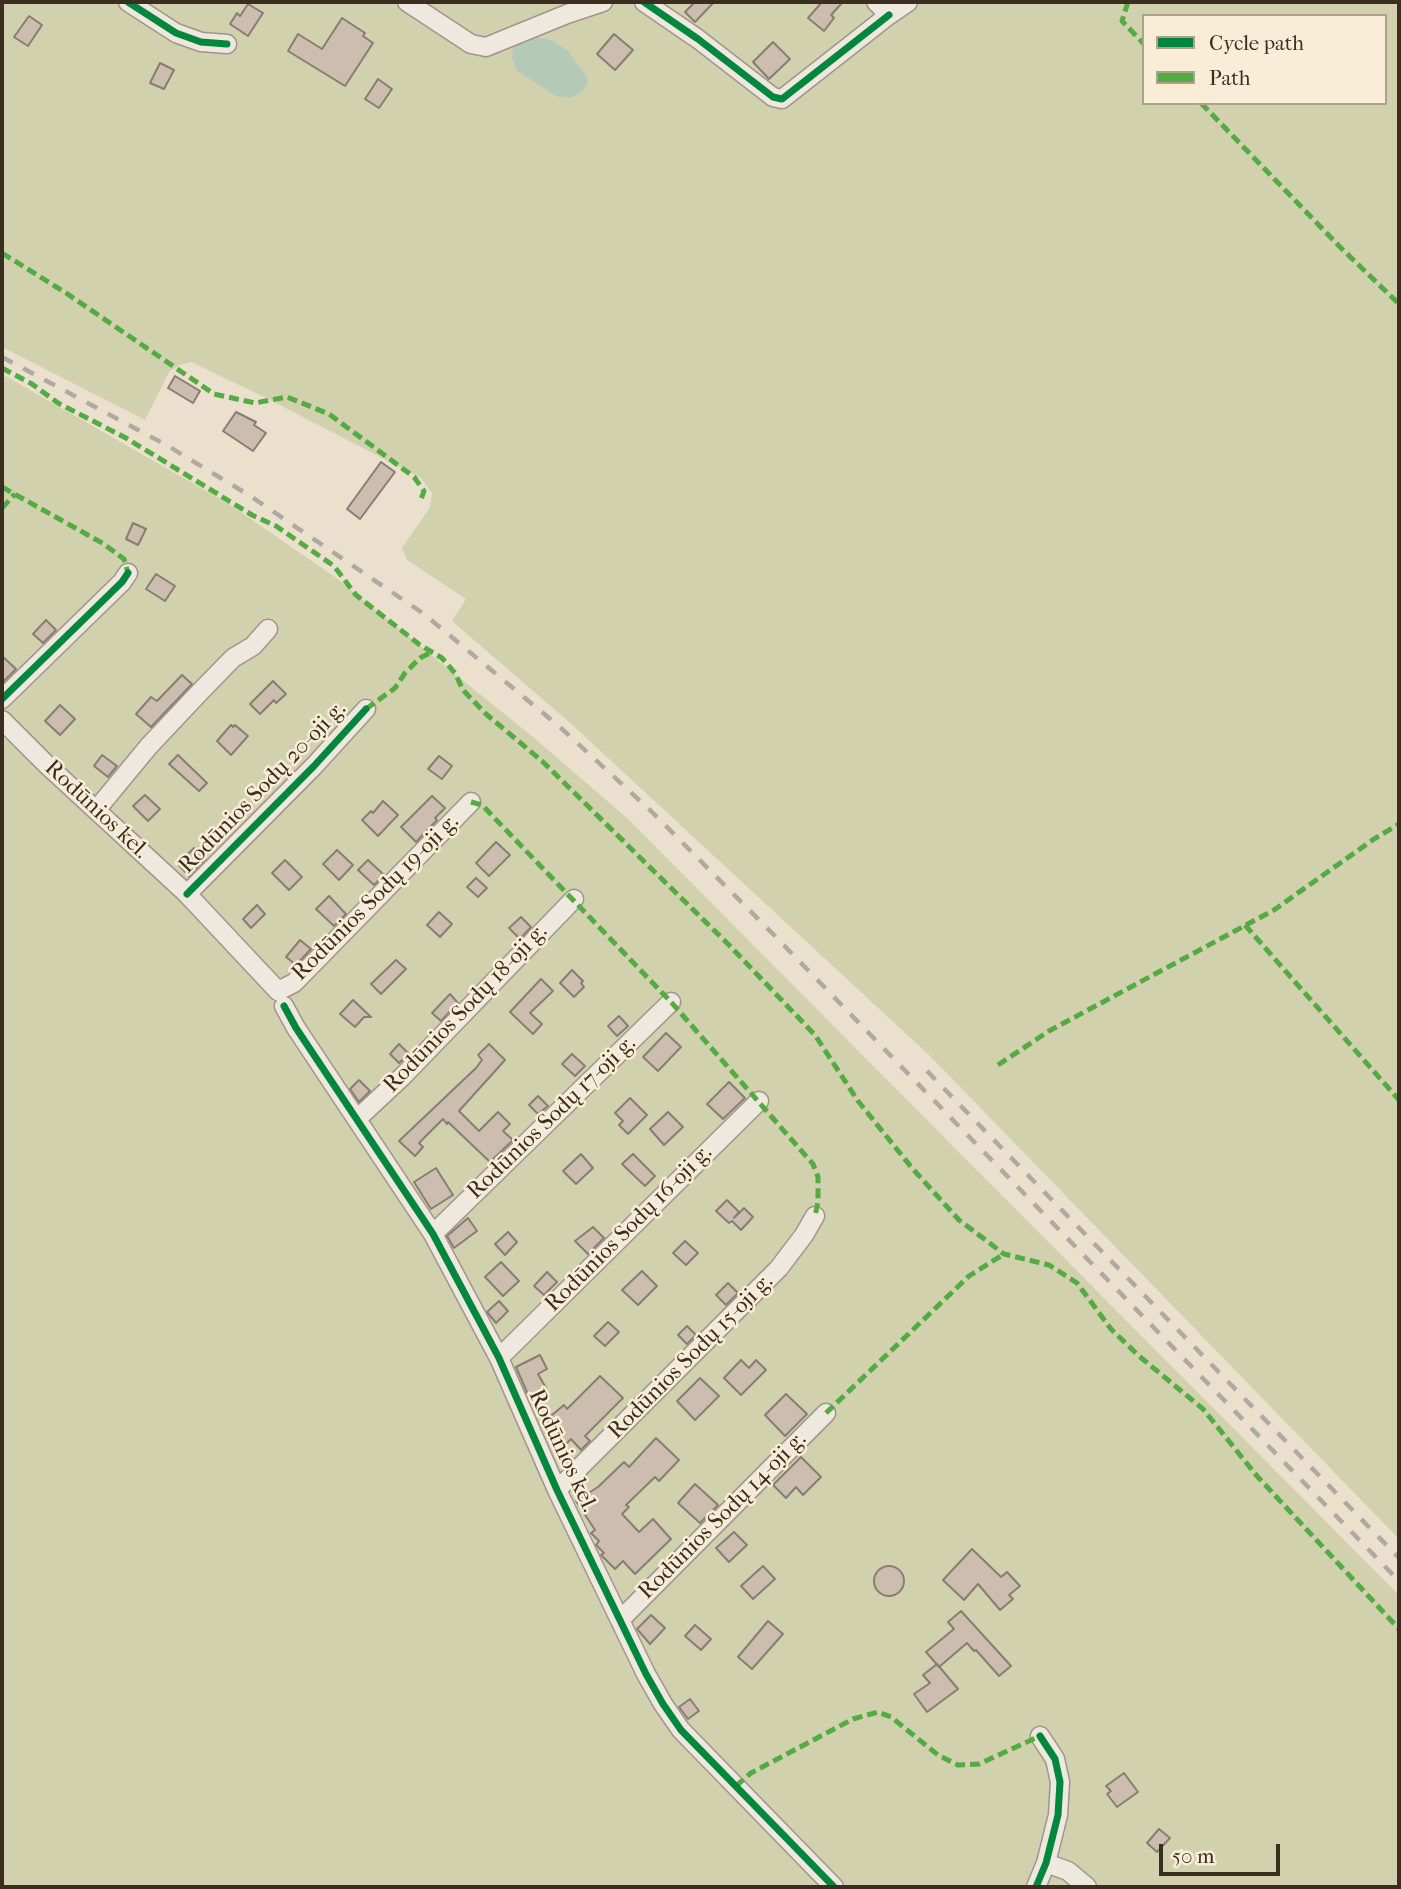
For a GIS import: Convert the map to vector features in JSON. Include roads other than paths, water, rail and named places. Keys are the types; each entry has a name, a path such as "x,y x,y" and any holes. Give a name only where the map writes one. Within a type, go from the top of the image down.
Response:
{"street":[{"path":"128,2 176,33 201,42 228,44"},
{"path":"407,2 471,44 486,47 603,2"},
{"path":"644,2 689,32 774,97 782,99 908,2"},
{"path":"876,2 889,15"},
{"path":"2,699 122,582 128,573"},
{"path":"97,809 149,746 198,694 233,659 253,646 268,629"},
{"name":"Rodūnios Sodų 20-oji g.","path":"187,894 314,766 366,709"},
{"name":"Rodūnios kel.","path":"2,720 187,894 281,999 296,1028 433,1234 499,1358 558,1490 646,1674 681,1730 834,1887"},
{"name":"Rodūnios Sodų 19-oji g.","path":"281,999 471,802"},
{"name":"Rodūnios Sodų 18-oji g.","path":"358,1118 402,1077 574,899"},
{"name":"Rodūnios Sodų 17-oji g.","path":"433,1234 671,1002"},
{"name":"Rodūnios Sodų 16-oji g.","path":"499,1358 759,1101"},
{"name":"Rodūnios Sodų 15-oji g.","path":"558,1490 779,1268 815,1216"},
{"name":"Rodūnios Sodų 14-oji g.","path":"621,1620 826,1413"},
{"path":"1036,1887 1046,1863 1058,1815 1060,1783 1055,1759 1040,1736"},
{"path":"1046,1863 1068,1871 1087,1887"}],"railway":[{"path":"2,357 168,446 252,497 424,614 561,728 651,811 773,934 1399,1581"},
{"path":"927,1071 1399,1558"}]}
